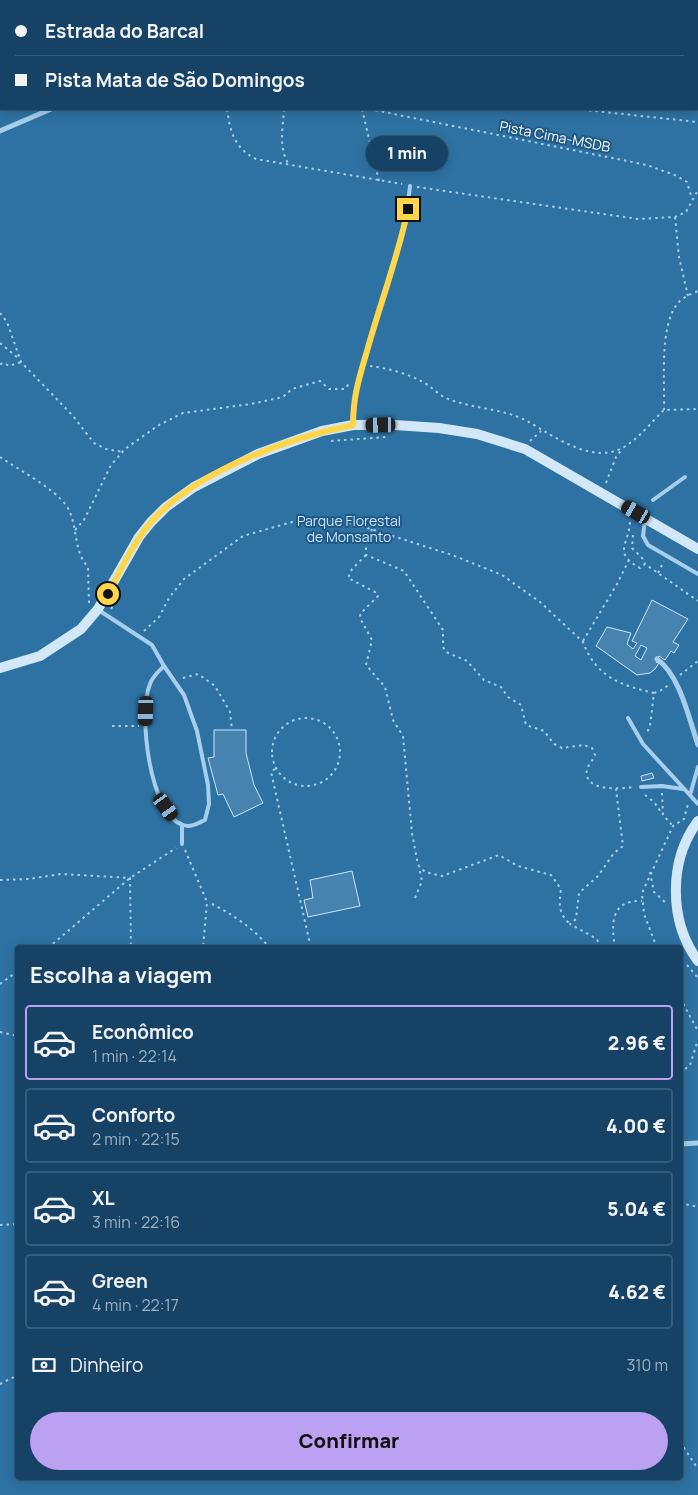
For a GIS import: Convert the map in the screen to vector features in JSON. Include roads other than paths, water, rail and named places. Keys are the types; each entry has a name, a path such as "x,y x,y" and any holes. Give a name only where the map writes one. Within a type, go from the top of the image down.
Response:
{"street":[{"path":"0,131 49,110"},
{"path":"0,668 40,656 102,612 139,537 166,507 194,487 258,454 322,431 353,425 439,428 477,434 524,448 646,517 698,549"},
{"path":"657,659 664,663 681,694 698,745"},
{"path":"698,822 682,854 676,876 676,899 683,934 698,961"},
{"path":"683,1144 698,1143"}],"lane":[{"path":"353,425 353,404 358,374 363,365 392,266 402,240 410,186"},
{"path":"653,500 685,477"},
{"path":"646,517 642,527 644,541 698,574"},
{"path":"102,612 152,645 184,695 196,731 208,785 209,804 205,820 191,826 182,825 173,817 159,798 152,781 147,755 146,726 150,683 164,666"},
{"path":"628,718 642,744 698,804"},
{"path":"690,795 698,767"},
{"path":"640,789 662,786 683,789"},
{"path":"182,825 182,844"}],"park label":[{"name":"Parque Florestal de Monsanto","path":"349,528"}]}
